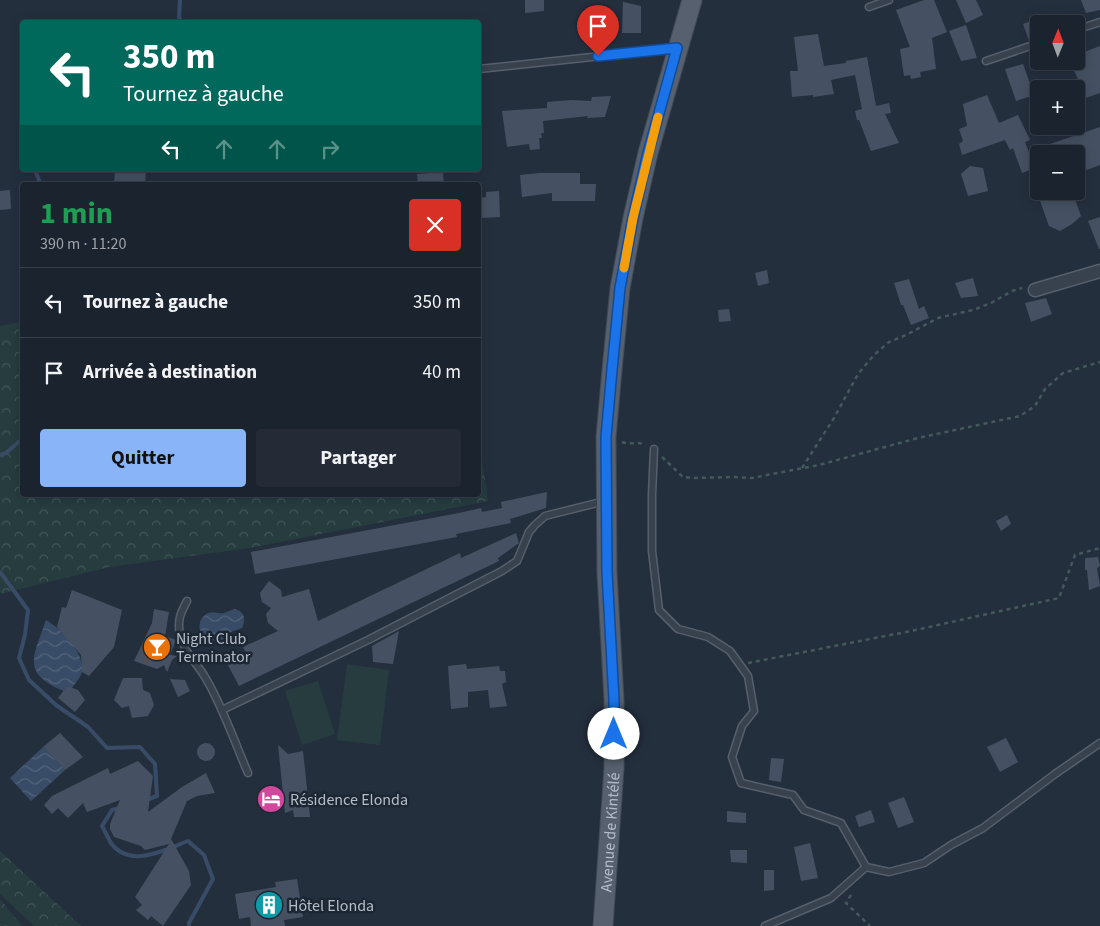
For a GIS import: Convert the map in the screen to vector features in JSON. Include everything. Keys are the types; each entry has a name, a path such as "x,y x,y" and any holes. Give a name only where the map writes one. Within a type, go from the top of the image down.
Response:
{"main road":[{"name":"Avenue de Kintélé","path":"603,926 611,836 614,768 614,700 607,572 606,437 620,288 648,153 692,0"}],"street":[{"path":"1031,288 1100,271"}],"lane":[{"path":"869,7 889,0"},
{"path":"1085,27 1100,22"},
{"path":"986,60 1030,46"},
{"path":"481,69 677,48"},
{"path":"654,449 652,551 659,610 678,629 708,637 730,651 748,676 754,711 742,726 732,757 741,783 793,795 804,810 841,823 866,867 889,872 924,863 951,845 984,828 1055,774 1100,743"},
{"path":"222,710 368,640 502,571 517,561 529,532 546,516 606,501"},
{"path":"187,601 179,615 180,633 186,651 205,676 222,710 248,772"},
{"path":"766,926 831,898 866,867"}],"path":[{"path":"802,468 834,418 858,374 874,355 889,342 938,318 973,310 991,303 1012,291 1031,288"},
{"path":"606,437 627,444 640,443 654,449 683,477 735,476 752,478 819,465 918,438 1020,416 1035,406 1045,389 1063,373 1100,362"},
{"path":"740,664 911,631 1059,598 1075,555 1100,548"},
{"path":"854,889 846,903 870,926"}],"green space":[{"path":"20,322 20,497 481,497 481,453 488,501 250,548 109,567 0,594 0,326"},
{"path":"347,664 389,670 380,745 337,740"},
{"path":"318,681 335,734 302,745 285,691"},
{"path":"0,851 81,926 34,926 0,894"},
{"path":"0,899 22,926 0,926"}],"water":[{"path":"235,609 244,616 242,628 231,632 220,642 209,641 205,638 200,629 200,624 201,619 205,615 212,612 224,613"},
{"path":"46,620 65,635 75,648 82,663 80,677 72,688 67,686 64,691 50,684 36,670 35,654"},
{"path":"43,747 65,770 31,801 10,778"}],"building":[{"path":"525,0 544,0 544,11 525,13"},
{"path":"924,0 934,0 947,32 932,38 936,69 920,72 921,77 911,79 910,75 904,76 900,49 910,47 896,10"},
{"path":"956,0 976,0 983,15 966,23"},
{"path":"1081,0 1100,0 1100,10 1086,13"},
{"path":"623,2 641,6 641,33 622,33"},
{"path":"1030,21 1030,41 1029,41 1023,24"},
{"path":"966,25 977,58 961,61 949,31"},
{"path":"818,34 824,66 846,63 846,61 867,57 876,106 889,103 891,113 885,114 899,143 871,151 855,111 862,109 855,75 831,80 834,94 792,97 790,71 798,71 794,37"},
{"path":"1100,46 1100,93 1085,98 1085,80 1078,80 1074,70 1085,70 1085,52"},
{"path":"1023,64 1030,84 1030,96 1016,101 1005,69"},
{"path":"987,95 999,123 1018,115 1030,140 1025,142 1030,155 1030,170 1022,173 1013,148 1010,150 1005,140 962,155 959,144 963,141 959,129 967,126 963,104"},
{"path":"611,96 605,117 587,118 588,116 543,121 544,133 541,133 542,138 539,138 540,149 530,150 529,144 507,147 502,111 547,108 547,102 591,101 592,97"},
{"path":"1100,127 1100,165 1085,171 1085,145 1050,144 1076,135 1085,135 1085,132"},
{"path":"970,166 983,168 988,191 968,196 961,174"},
{"path":"115,172 146,172 145,182 114,182"},
{"path":"443,172 444,182 418,182 417,174"},
{"path":"580,173 580,184 596,184 595,201 552,201 552,193 522,197 520,175"},
{"path":"10,190 11,209 0,210 0,191"},
{"path":"499,191 500,217 481,218 481,198 486,197 486,192"},
{"path":"1075,200 1081,216 1060,231 1049,226 1040,201"},
{"path":"1100,217 1100,249 1099,249 1088,221"},
{"path":"767,270 769,283 758,286 755,273"},
{"path":"973,278 978,296 961,298 955,283"},
{"path":"909,279 919,309 924,306 929,318 911,325 903,305 901,305 894,283"},
{"path":"1046,298 1052,314 1031,322 1025,303"},
{"path":"729,309 731,321 719,322 718,310"},
{"path":"547,492 546,508 510,519 511,523 456,534 457,537 255,574 251,552 481,508 482,512 502,508 501,502"},
{"path":"1007,515 1011,524 1001,531 996,521"},
{"path":"516,533 519,543 498,558 499,561 239,686 228,665 247,655 243,647 278,631 268,623 266,614 271,608 262,602 260,593 269,581 281,590 282,597 309,589 318,621 460,553 461,558"},
{"path":"1098,557 1100,566 1097,568 1100,586 1089,590 1085,558"},
{"path":"72,590 122,610 114,647 89,676 82,672 81,655 57,627 62,607 66,608"},
{"name":"Night Club Terminator","path":"154,609 169,612 165,636 176,640 170,655 177,656 172,660 167,672 164,665 157,669 134,661 152,623"},
{"path":"399,631 393,664 373,662 372,646"},
{"path":"466,664 467,669 499,666 500,671 505,671 506,682 502,684 507,706 490,708 488,690 468,692 468,707 451,709 448,666"},
{"path":"123,678 142,678 143,690 150,693 154,705 148,716 132,718 129,706 122,708 114,700"},
{"path":"170,679 185,680 190,691 178,697"},
{"path":"67,686 78,690 85,700 75,712 58,698"},
{"path":"60,733 83,757 65,770 43,747"},
{"path":"1006,738 1018,762 1000,772 987,747"},
{"path":"206,743 212,746 215,752 212,758 206,761 200,758 197,752 200,746"},
{"path":"278,745 288,754 303,751 310,817 294,817 293,810 285,813"},
{"path":"771,758 784,759 781,782 769,780"},
{"path":"138,761 153,776 148,812 182,787 206,773 215,793 197,796 187,801 171,839 189,871 191,885 163,926 151,916 148,920 136,910 142,905 135,897 169,844 145,850 141,846 114,837 110,824 120,800 87,812 83,803 68,818 58,808 52,814 44,805 52,796 108,768 110,774"},
{"path":"904,797 914,822 898,828 888,803"},
{"path":"871,810 875,822 859,827 855,816"},
{"path":"727,811 746,813 746,823 727,822"},
{"path":"810,843 818,878 801,881 794,847"},
{"path":"730,850 747,850 747,863 731,862"},
{"path":"764,870 774,870 774,890 764,891"},
{"name":"Hôtel Elonda","path":"297,879 303,917 284,920 285,926 251,926 250,917 239,919 235,894 276,887 275,882"}],"waterway":[{"path":"180,0 180,20"},
{"path":"36,172 40,182"},
{"path":"0,455 6,453 20,441"},
{"path":"0,572 28,610 25,635 19,658 29,680 56,705 88,727 107,748 140,747 155,764 157,796 146,800"},
{"path":"120,808 112,810 102,826 111,843 119,851 128,855 148,855 188,841 204,855 213,879 189,926"}],"slow traffic":[{"path":"624,268 633,218 658,117"}],"place":[{"name":"Night Club Terminator","path":"157,647"},
{"name":"Résidence Elonda","path":"271,799"},
{"name":"Hôtel Elonda","path":"269,905"}],"route":[{"path":"598,56 677,48 648,153 633,218 620,288 612,370 606,437 607,572 614,734"}]}
